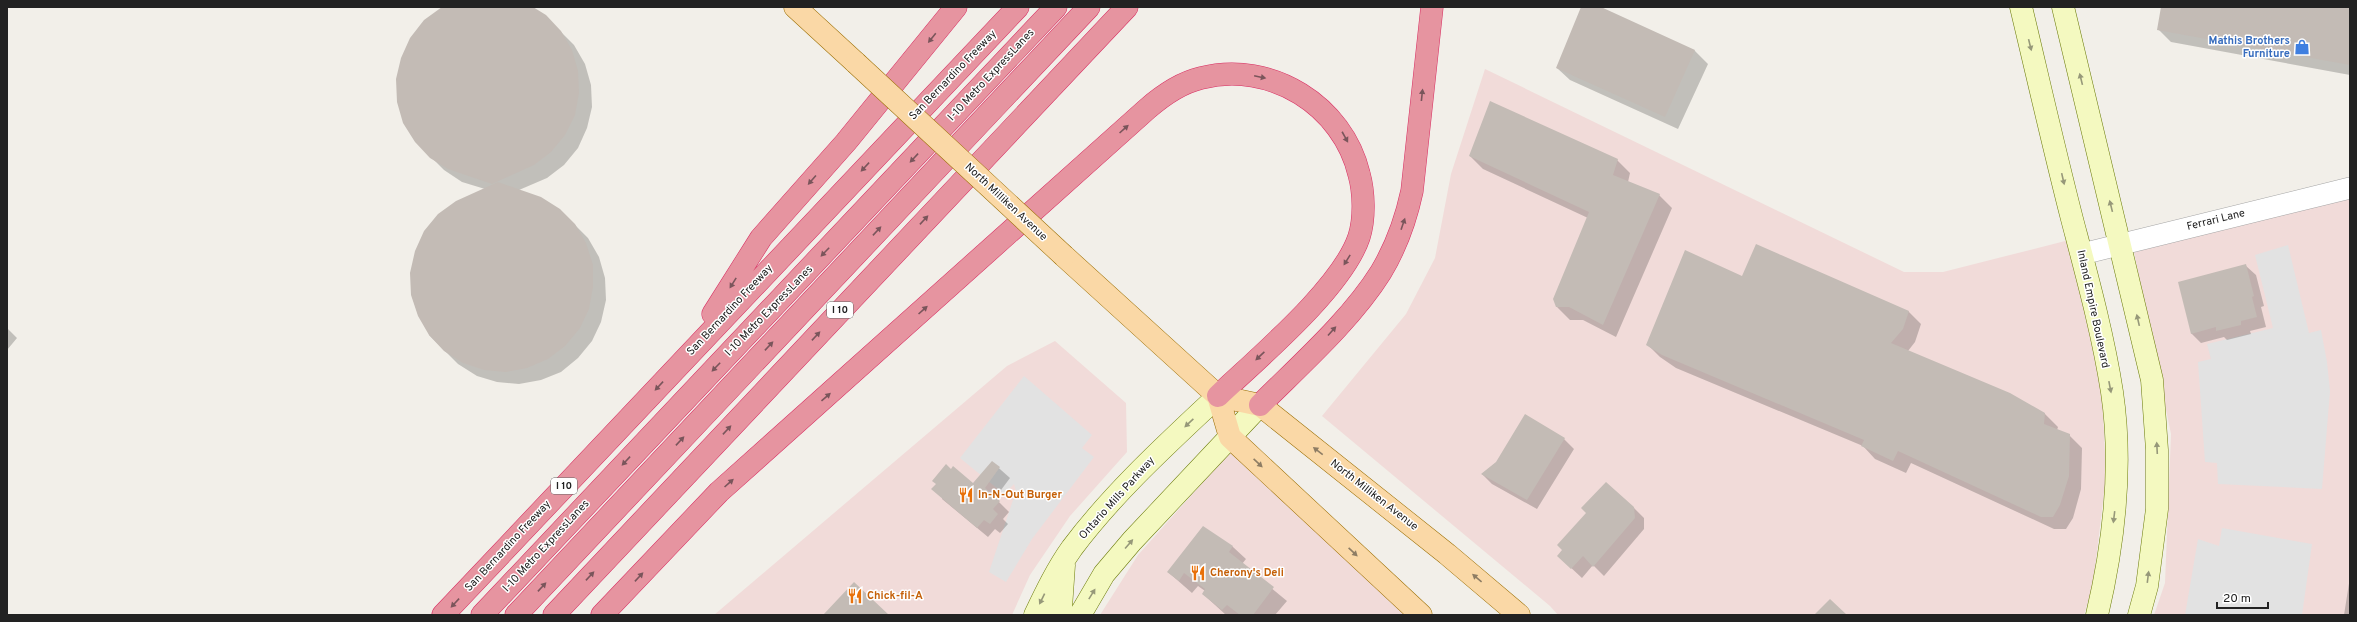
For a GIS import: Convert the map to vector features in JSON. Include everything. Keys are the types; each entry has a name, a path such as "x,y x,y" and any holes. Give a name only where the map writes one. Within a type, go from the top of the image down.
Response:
{"highway":[{"path":"686,357 761,238 846,142 956,7"},
{"name":"San Bernardino Freeway","path":"443,615 1018,7"},
{"name":"I-10 Metro ExpressLanes","path":"482,615 1056,7"},
{"path":"516,615 1089,7"},
{"name":"I 10","path":"554,615 1127,7"},
{"path":"1260,405 1306,360 1369,290 1393,250 1408,212 1412,191 1432,7"},
{"path":"602,615 719,492 1147,109 1166,94 1191,81 1211,76 1239,75 1260,77 1290,87 1315,103 1343,133 1356,162 1362,194 1362,217 1355,247 1343,267 1278,339 1218,396"}],"main road":[{"name":"North Milliken Avenue","path":"795,7 1218,396 1260,405 1458,563 1519,615"},
{"name":"Inland Empire Boulevard","path":"2021,7 2082,254 2112,393 2116,450 2115,511 2106,576 2097,615"},
{"path":"2063,7 2121,244 2152,380 2157,450 2157,509 2147,586 2140,615"},
{"path":"1218,396 1230,436 1421,615"},
{"name":"Ontario Mills Parkway","path":"1035,615 1052,579 1065,560 1128,483 1218,396"},
{"path":"1080,615 1109,568 1260,405"},
{"path":"1058,615 1061,608 1065,560"}],"street":[{"name":"Ferrari Lane","path":"2082,254 2350,188"}],"shaded area":[{"path":"1485,69 1904,272 1943,272 2069,240 2101,368 2106,476 2093,585 2084,615 1558,615 1550,606 1322,416 1406,314 1435,258 1451,174"},
{"path":"2350,197 2350,615 2154,615 2165,583 2171,434 2133,247"},
{"path":"2288,245 2309,333 2321,330 2327,362 2330,391 2322,489 2218,484 2217,463 2205,462 2198,362 2211,359 2207,344 2273,328 2255,255"},
{"path":"1055,341 1126,403 1127,452 1070,516 1030,575 1012,615 714,615 1007,366"},
{"path":"1024,376 1092,435 1082,448 1094,457 1032,539 1006,582 989,572 1016,491 1014,484 1004,494 960,458"},
{"path":"1230,452 1407,615 1100,615 1138,555"},
{"path":"2222,528 2312,544 2302,615 2185,615 2198,539 2219,546"}],"building":[{"path":"442,7 533,7 546,15 561,31 572,50 578,71 579,93 575,115 565,135 551,152 534,165 492,184 448,169 430,158 415,142 403,123 397,102 396,79 401,58 410,38 424,20"},
{"path":"1581,7 1601,7 1695,50 1665,117 1556,68"},
{"name":"Mathis Brothers Furniture","path":"2161,7 2350,7 2350,65 2157,30"},
{"path":"1490,101 1618,159 1613,175 1660,194 1603,325 1569,307 1556,307 1553,299 1589,212 1469,156"},
{"path":"498,182 541,197 560,209 575,224 586,243 593,265 593,287 589,309 580,328 565,346 548,359 527,368 506,372 484,370 463,363 444,351 429,335 418,316 411,295 410,273 415,251 424,231 438,214 456,201"},
{"path":"1756,244 1909,311 1903,329 1891,343 2010,393 2045,413 2044,424 2070,434 2069,476 2060,505 2053,517 2041,517 1898,451 1893,461 1861,446 1864,440 1662,355 1646,345 1685,250 1742,276"},
{"path":"2246,264 2254,296 2252,297 2257,317 2241,321 2241,325 2216,331 2216,327 2191,334 2178,282"},
{"path":"1525,414 1565,438 1527,500 1481,474 1496,462"},
{"name":"In-N-Out Burger","path":"992,461 1000,467 985,488 1000,501 993,509 998,514 990,524 984,520 977,528 931,489 936,484 932,481 946,464 951,469 953,466 973,483"},
{"path":"1606,482 1634,507 1635,518 1593,567 1583,556 1571,569 1557,556 1562,550 1557,545 1586,513 1581,508"},
{"path":"1203,526 1233,546 1229,552 1274,587 1253,615 1240,615 1227,605 1222,610 1202,594 1205,589 1184,573 1179,581 1167,572"},
{"name":"Chick-fil-A","path":"854,582 889,615 823,615"},
{"path":"1830,599 1847,615 1814,615"}],"place":[{"name":"Mathis Brothers Furniture","path":"2302,47"},
{"name":"In-N-Out Burger","path":"966,495"},
{"name":"Cherony's Deli","path":"1198,573"},
{"name":"Chick-fil-A","path":"855,596"}]}
